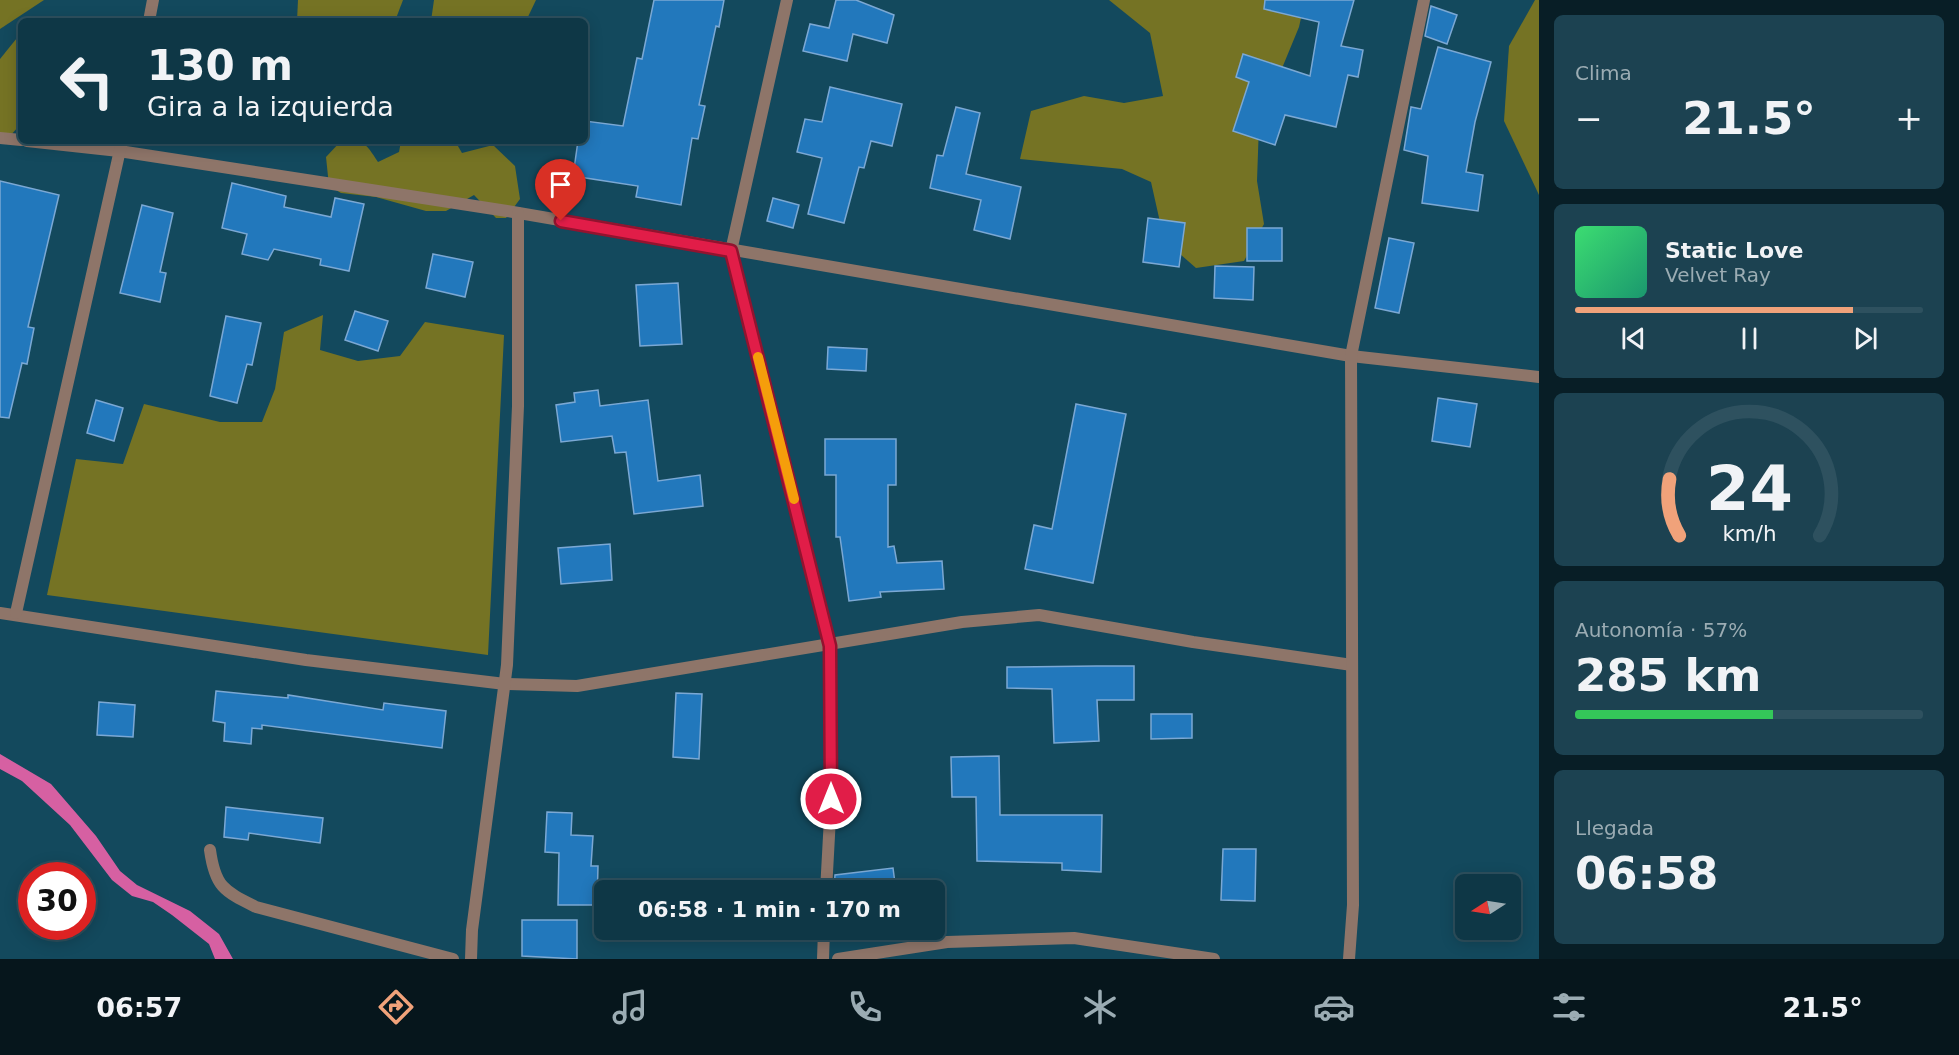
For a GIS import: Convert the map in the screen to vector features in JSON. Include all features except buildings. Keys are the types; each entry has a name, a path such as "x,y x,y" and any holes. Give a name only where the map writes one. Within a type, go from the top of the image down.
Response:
{"street":[{"path":"150,18 153,0"},
{"path":"787,0 731,251 830,646 831,799 827,880"},
{"path":"1350,959 1353,905 1351,356 1424,0"},
{"path":"0,138 18,140"},
{"path":"83,144 120,146 1351,356 1539,376"},
{"path":"16,613 120,146"},
{"path":"471,959 472,930 505,684 518,406 518,213"},
{"path":"0,613 16,613 306,660 505,684 577,686 830,646 962,622 1039,615 1193,642 1352,665"},
{"path":"210,850 214,874 229,893 256,907 453,959"},
{"path":"838,959 947,942 1074,938 1214,959"},
{"path":"823,959 824,940"}],"shaded area":[{"path":"0,0 44,0 0,29"},
{"path":"298,0 403,0 396,18 297,18"},
{"path":"434,0 536,0 527,18 431,18"},
{"path":"1109,0 1305,0 1299,27 1259,124 1257,181 1264,224 1244,261 1196,268 1164,240 1151,182 1122,169 1020,159 1031,111 1084,96 1124,103 1163,96 1150,33"},
{"path":"1535,0 1539,0 1539,195 1504,121 1509,46"},
{"path":"18,37 18,127 7,139 0,138 0,59"},
{"path":"338,144 364,144 378,162 399,152 400,144 457,144 462,153 493,145 515,166 520,199 506,218 496,218 474,195 446,211 426,211 376,197 341,193 329,186 326,157"},
{"path":"323,315 320,350 358,361 400,356 425,322 504,335 488,655 47,595 76,459 123,464 144,404 220,422 262,422 275,389 284,332"},
{"path":"0,754 51,784 96,836 120,871 137,885 190,911 219,934 233,959 215,959 209,944 172,915 153,902 132,896 112,880 70,825 22,781 0,769"}],"slow traffic":[{"path":"758,357 794,499"}],"route":[{"path":"561,221 731,251 830,646 831,799"}]}
